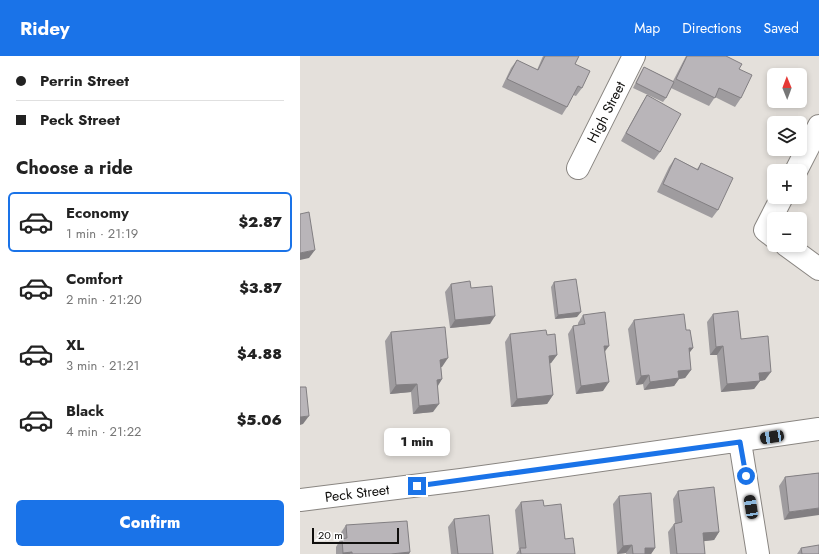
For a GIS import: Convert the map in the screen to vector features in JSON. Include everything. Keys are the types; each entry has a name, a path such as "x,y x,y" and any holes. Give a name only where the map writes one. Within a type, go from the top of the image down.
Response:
{"street":[{"name":"High Street","path":"578,168 634,56"},
{"path":"800,164 819,126"},
{"path":"796,252 819,268"},
{"name":"Peck Street","path":"300,500 461,480 740,442 819,429"},
{"path":"740,442 758,554"}],"building":[{"path":"545,56 579,56 575,64 590,71 582,88 578,86 567,107 507,79 517,60 538,70"},
{"path":"687,56 726,56 742,64 739,69 752,75 741,98 719,88 715,98 676,79"},
{"path":"644,67 674,82 666,98 636,83"},
{"path":"647,95 681,114 660,152 626,133"},
{"path":"675,158 698,170 701,163 733,178 718,210 663,184"},
{"path":"309,212 315,250 300,253 300,214"},
{"path":"576,279 581,312 558,315 554,282"},
{"path":"470,281 471,288 492,286 495,316 455,320 451,284"},
{"path":"738,311 741,339 768,336 771,372 759,373 760,381 727,384 723,346 716,347 713,314"},
{"path":"605,312 609,346 604,346 609,382 581,386 573,326 585,324 583,315"},
{"path":"684,314 686,330 690,330 693,348 689,348 691,370 678,371 679,378 650,382 649,375 641,376 634,320"},
{"path":"445,327 448,358 440,360 442,379 437,380 439,404 419,406 417,384 396,385 391,332"},
{"path":"546,330 547,335 555,334 557,355 549,356 553,395 517,399 510,334"},
{"path":"300,387 306,387 309,416 300,417"},
{"path":"819,473 819,508 789,512 785,477"},
{"path":"714,487 719,532 703,533 705,554 677,554 674,524 682,522 678,491"},
{"path":"651,493 655,548 645,548 645,554 633,554 632,545 623,546 619,496"},
{"path":"543,500 544,506 561,504 565,539 573,538 575,554 521,554 520,548 526,548 521,502"},
{"path":"489,515 493,554 458,554 454,519"},
{"path":"407,521 410,552 391,554 343,553 342,539 347,538 346,525"},
{"path":"819,545 819,554 802,554 801,548"}],"route":[{"path":"417,486 740,442 746,476"}]}
